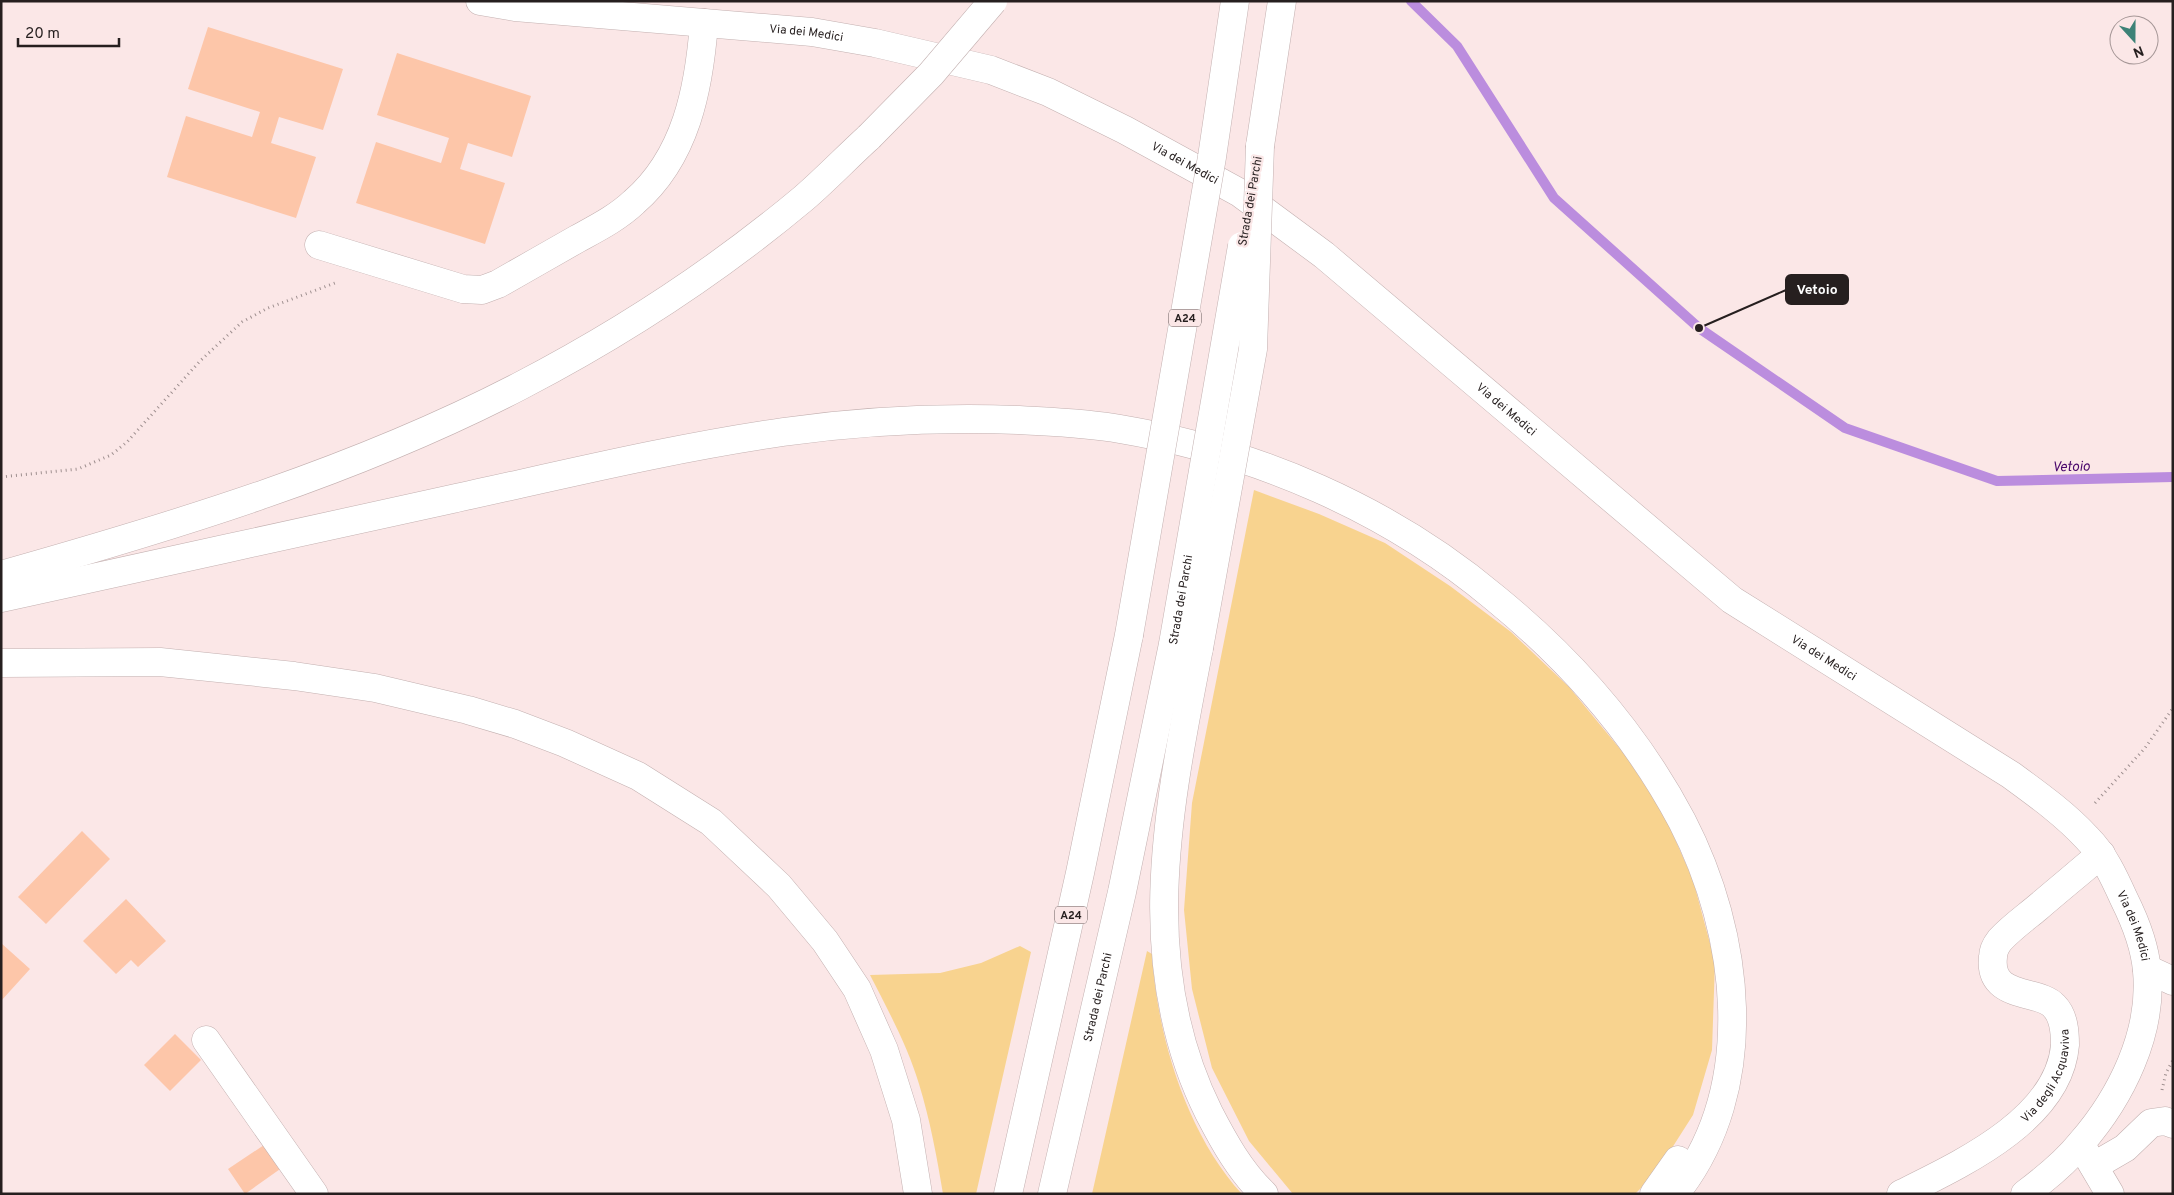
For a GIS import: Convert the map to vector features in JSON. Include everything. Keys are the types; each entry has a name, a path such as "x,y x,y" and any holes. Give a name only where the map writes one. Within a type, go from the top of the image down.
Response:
{"main road":[{"name":"Via dei Medici","path":"480,1 515,7 812,32 913,51 992,70 1048,92 1125,130 1240,193 1324,255 1732,600 2011,775 2043,798 2074,825 2101,854 2116,881 2136,924 2147,969 2146,1012 2139,1041 2117,1090 2100,1119 2087,1155 2050,1175 2025,1194"},
{"path":"1,575 133,538 234,505 337,468 431,428 520,386 668,298 804,198 869,137 930,74 993,1"},
{"name":"A24","path":"1008,1194 1080,873 1129,635 1212,157 1236,1"},
{"name":"Strada dei Parchi","path":"1052,1194 1122,892 1186,646 1282,1"},
{"path":"319,245 463,289 482,290 498,284 615,217 633,204 654,182 671,156 682,134 689,116 698,80 704,24"},
{"path":"1,598 665,453 784,432 896,421 972,419 1046,422 1118,428 1188,444 1266,468 1332,493 1401,529 1471,578 1527,624 1581,678 1635,744 1664,788 1693,843 1712,890 1729,961 1732,997 1732,1038 1727,1076 1716,1117 1706,1143 1686,1180 1675,1194"},
{"path":"1186,646 1164,874 1165,936 1170,994 1183,1048 1200,1095 1223,1141 1251,1181 1264,1194"},
{"path":"1,663 160,662 294,676 375,688 468,710 515,724 565,743 638,776 711,822 779,886 826,940 857,989 884,1050 906,1120 918,1194"},
{"name":"Via degli Acquaviva","path":"1901,1194 1950,1170 1994,1142 2034,1108 2049,1090 2064,1054 2065,1034 2060,1015 2054,1005 2044,999 2020,994 2004,986 1995,975 1993,956 1995,948 2001,940 2101,854"},
{"path":"2147,969 2173,981"},
{"path":"1654,1194 1676,1163 1710,1101 1732,1038"},
{"path":"206,1040 314,1194"},
{"path":"2110,1194 2087,1155 2125,1148 2151,1123 2157,1121 2173,1124"}],"path":[{"path":"1,477 71,470 95,463 111,455 127,442 200,361 242,322 268,308 336,283 348,276 359,258"},
{"path":"2074,825 2145,748 2173,708"}],"shaded area":[{"path":"1254,490 1319,514 1385,543 1450,586 1511,632 1569,687 1625,755 1664,814 1693,880 1715,962 1712,1050 1693,1115 1656,1173 1635,1194 1293,1194 1249,1141 1212,1068 1192,989 1184,910 1192,803"},
{"path":"1020,946 1031,952 976,1194 943,1194 930,1125 914,1070 897,1029 870,975 940,973 981,963"},
{"path":"1147,951 1152,954 1160,1017 1168,1049 1190,1113 1222,1169 1242,1194 1092,1194"}],"building":[{"path":"208,27 343,69 323,130 279,117 271,143 316,157 296,218 167,177 186,116 252,137 260,112 188,89"},
{"path":"397,53 531,96 512,157 468,143 460,169 505,183 485,244 356,203 376,142 441,163 449,138 377,115"},
{"path":"82,831 110,859 46,924 18,897"},
{"path":"126,899 166,941 138,967 131,960 116,974 83,941"},
{"path":"1,943 30,969 1,1001"},
{"path":"175,1034 201,1060 170,1091 144,1065"},
{"path":"267,1143 283,1167 245,1194 228,1169"}],"waterway":[{"name":"Vetoio","path":"1411,1 1457,46 1554,198 1699,328 1845,428 1997,481 2173,477"}],"place":[{"name":"Vetoio","path":"1699,328"}]}
